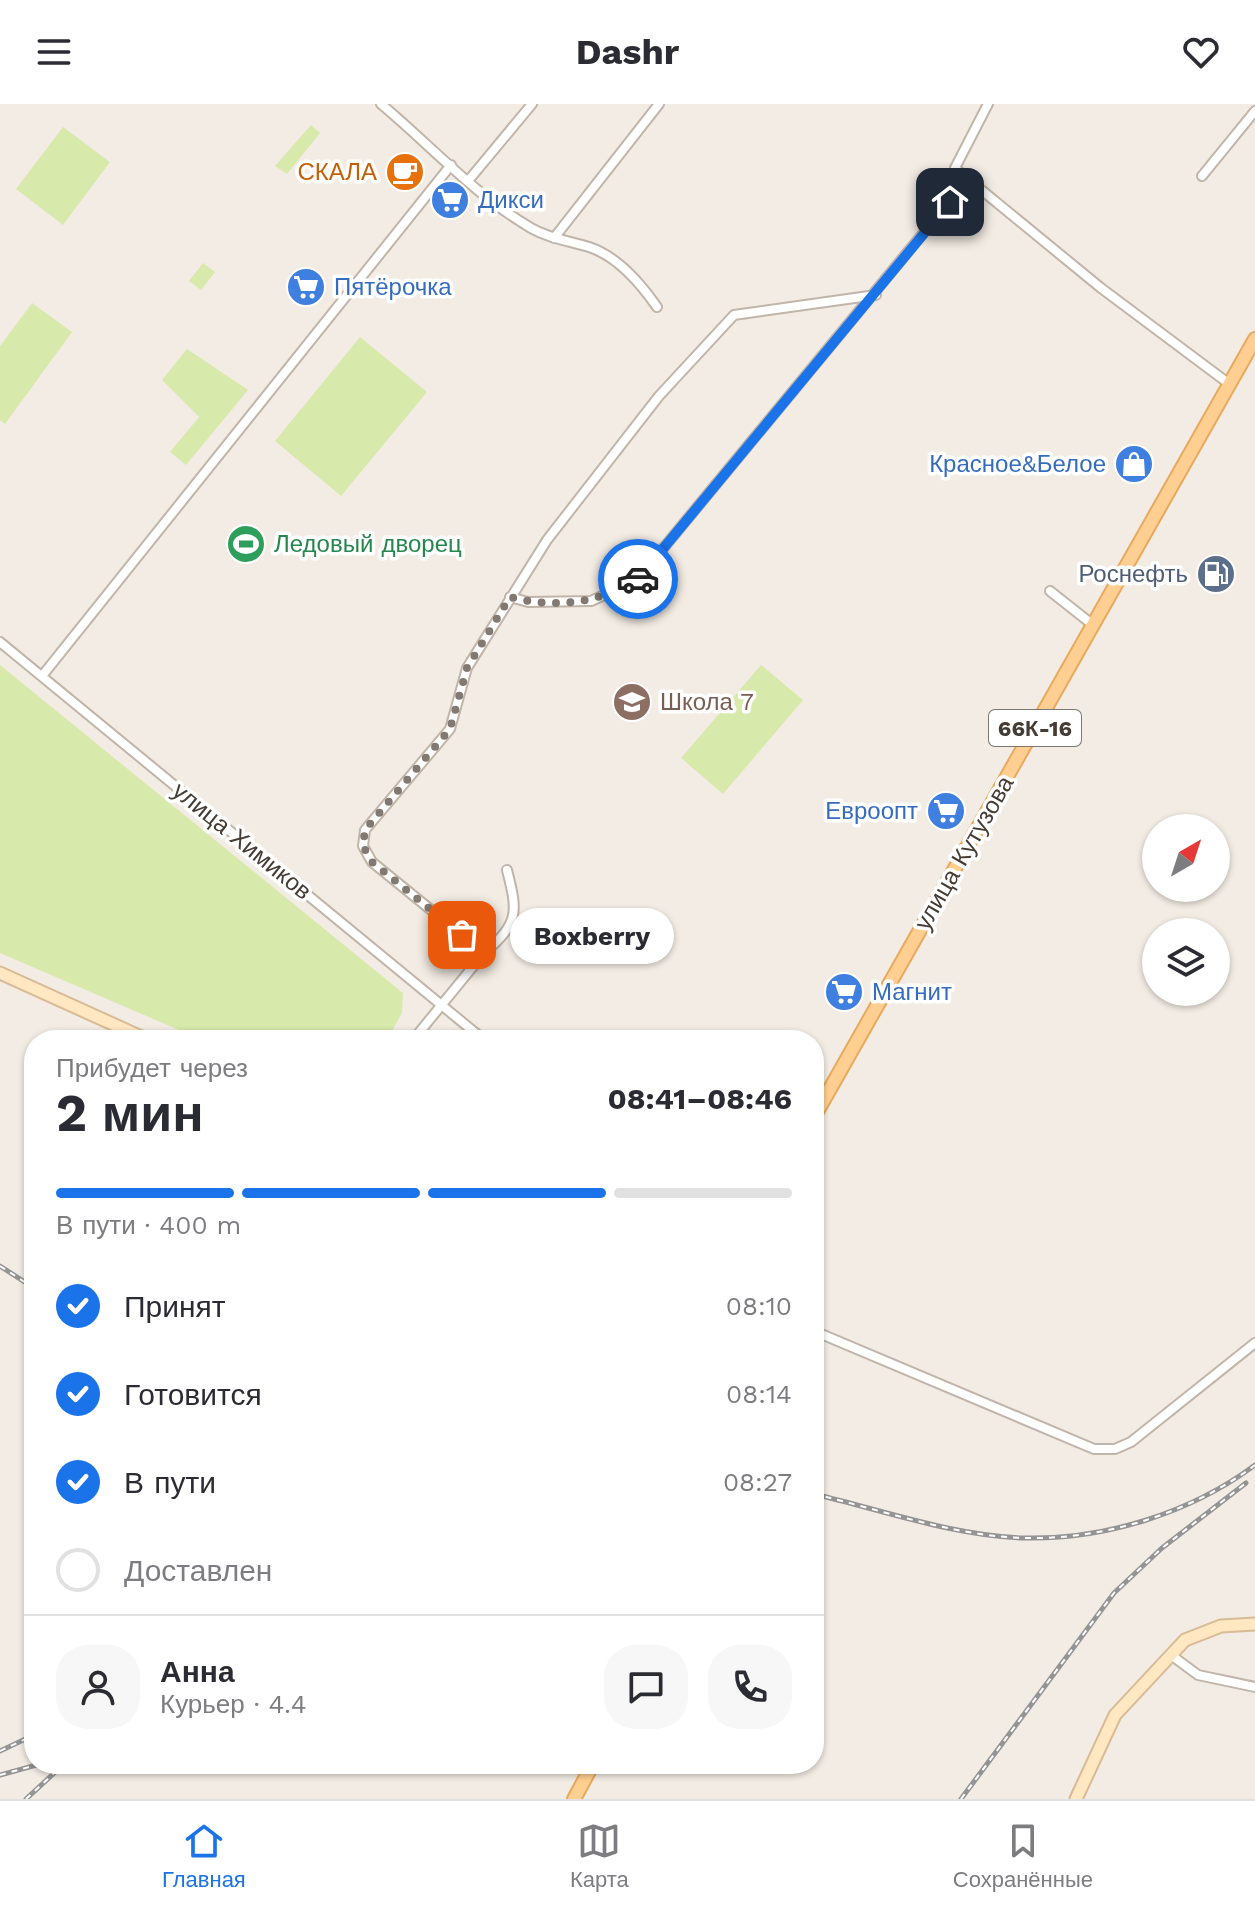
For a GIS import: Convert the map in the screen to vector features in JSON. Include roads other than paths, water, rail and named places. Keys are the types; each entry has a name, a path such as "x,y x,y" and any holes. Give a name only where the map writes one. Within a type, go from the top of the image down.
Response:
{"main road":[{"name":"улица Кутузова","path":"824,1099 1255,339"},
{"path":"574,1799 588,1774"}],"street":[{"path":"381,104 468,181 531,228 554,238 593,248 620,265 657,307"},
{"path":"393,115 402,104"},
{"path":"468,181 532,104"},
{"path":"554,238 659,104"},
{"path":"988,104 955,168 1101,288 1228,383"},
{"path":"1202,176 1255,111"},
{"path":"42,676 451,165"},
{"path":"510,597 528,602 591,601 637,580 876,295 968,179"},
{"path":"484,953 372,862 363,846 365,830 450,729 467,668 547,540 659,396 734,315 876,295"},
{"path":"1050,591 1093,625"},
{"name":"улица Химиков","path":"0,642 472,1030"},
{"path":"421,1030 484,953 513,923 515,903 507,870"},
{"path":"0,973 126,1030"},
{"path":"824,1335 1094,1449 1115,1449 1131,1442 1255,1343"},
{"path":"1076,1799 1115,1715 1185,1640 1221,1626 1255,1624"},
{"path":"1171,1655 1198,1675 1255,1687"}],"railway":[{"path":"0,1266 24,1282"},
{"path":"824,1497 971,1533 1024,1538 1054,1537 1115,1528 1175,1510 1230,1482 1255,1465"},
{"path":"961,1799 1114,1593 1162,1548 1246,1483"},
{"path":"0,1751 24,1740"},
{"path":"0,1775 24,1768"},
{"path":"26,1799 53,1774"}],"place":[{"name":"СКАЛА","path":"405,172"},
{"name":"Дикси","path":"450,200"},
{"name":"Пятёрочка","path":"306,287"},
{"name":"Красное&Белое","path":"1134,464"},
{"name":"Ледовый дворец","path":"246,544"},
{"name":"Роснефть","path":"1216,574"},
{"name":"Школа 7","path":"632,702"},
{"name":"Евроопт","path":"946,811"},
{"name":"Boxberry","path":"462,935"},
{"name":"Магнит","path":"844,992"}]}
